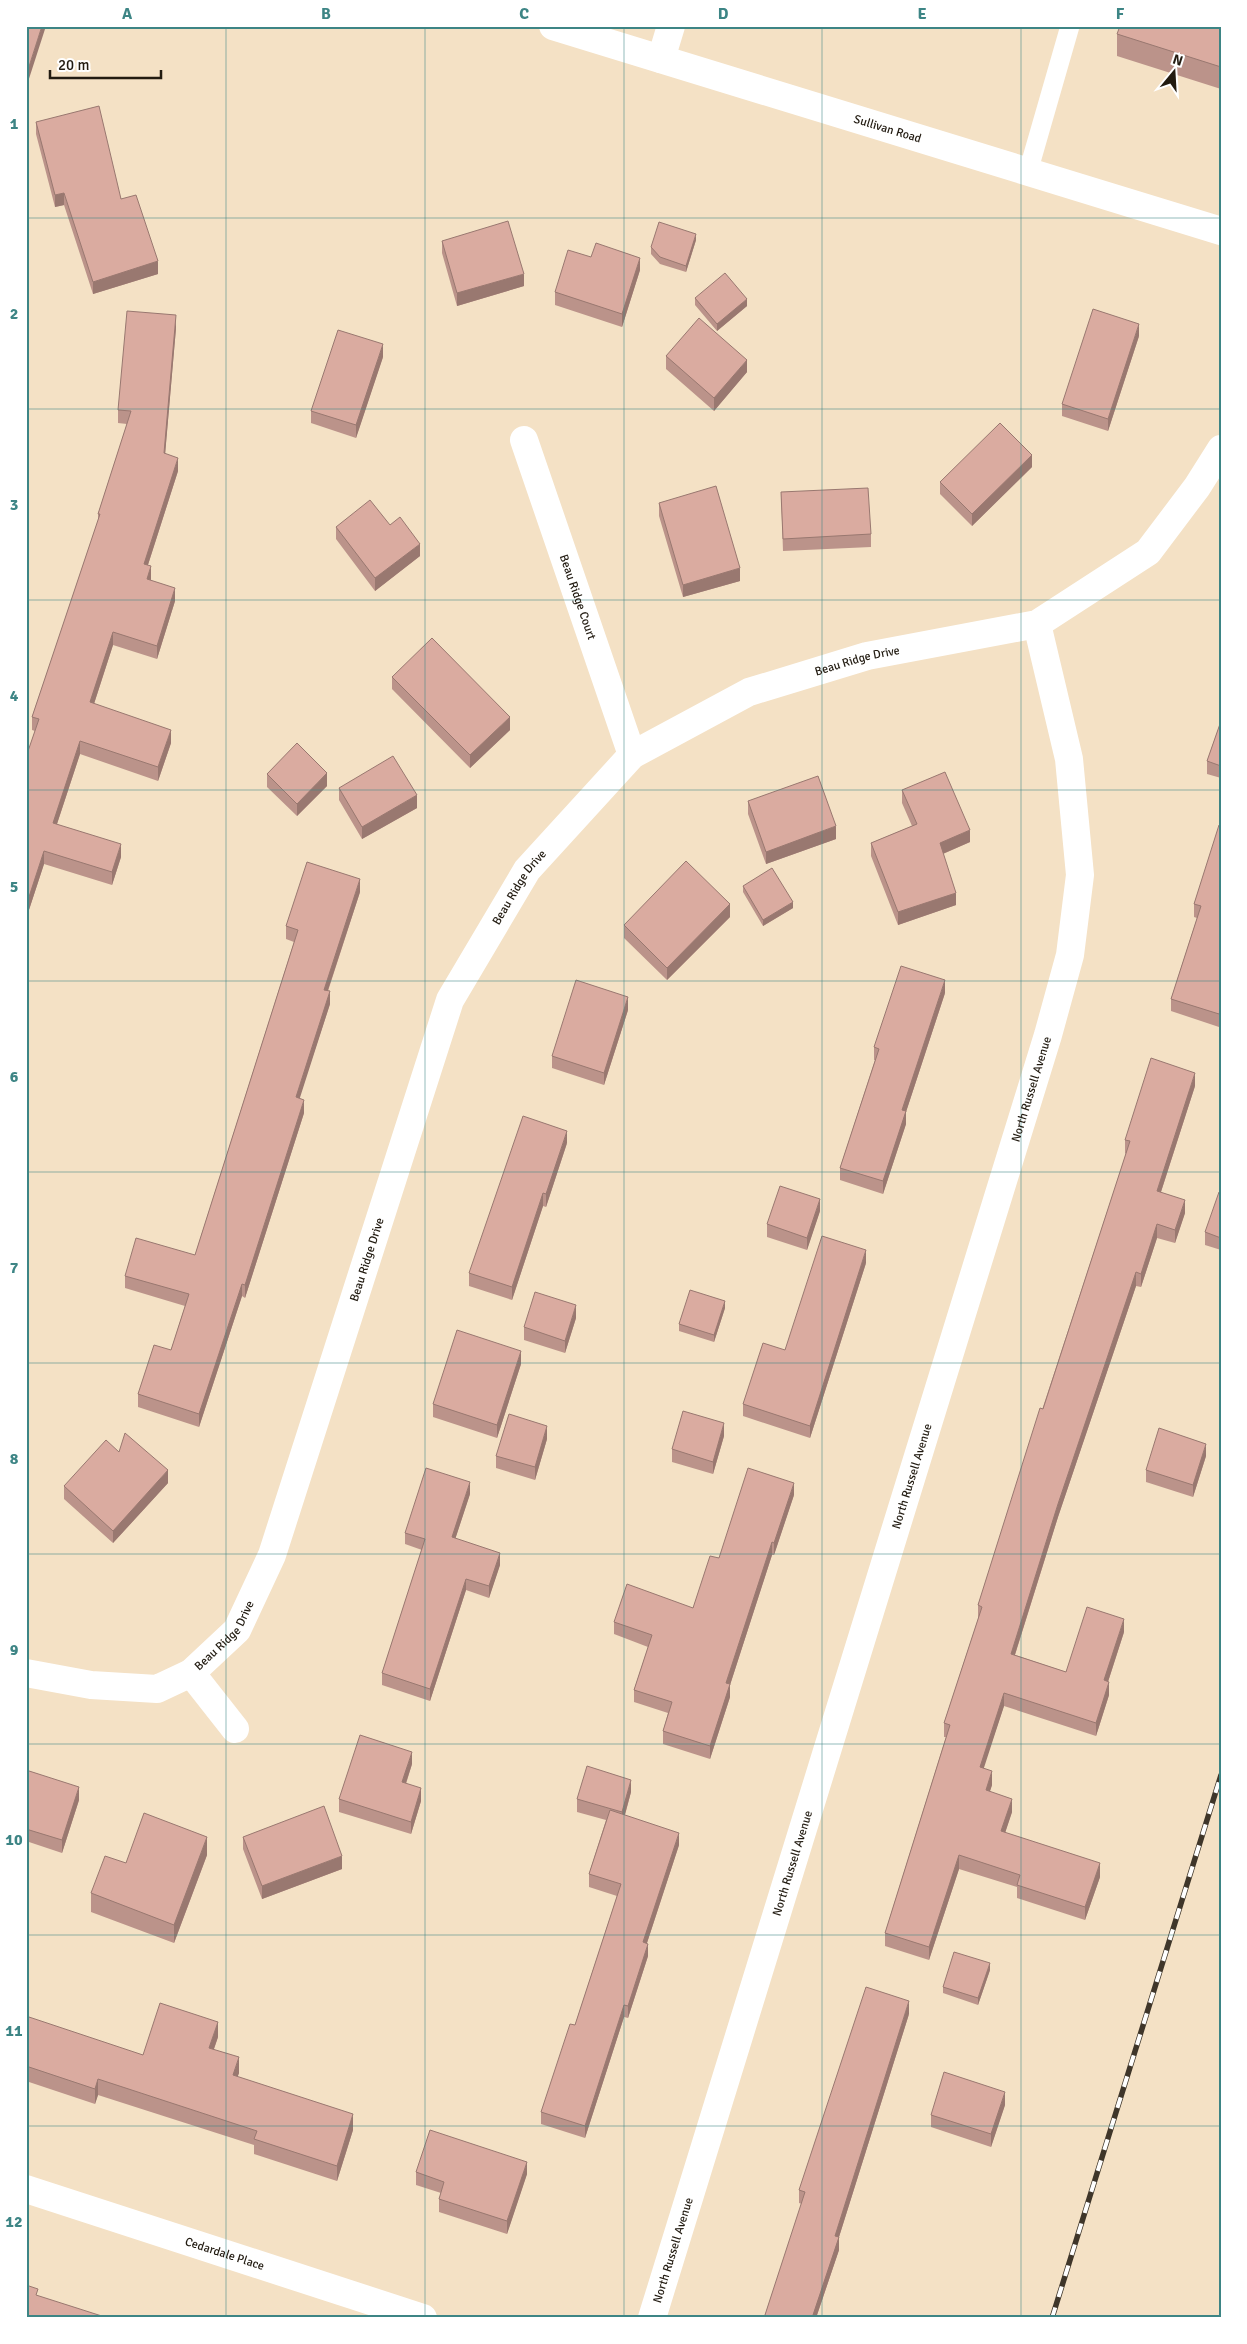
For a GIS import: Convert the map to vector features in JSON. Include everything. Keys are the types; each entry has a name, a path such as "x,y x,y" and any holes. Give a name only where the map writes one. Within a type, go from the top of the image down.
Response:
{"street":[{"name":"Sullivan Road","path":"553,26 1221,231"},
{"path":"662,59 671,26"},
{"name":"Beau Ridge Court","path":"524,440 632,755"},
{"name":"Beau Ridge Drive","path":"26,1673 91,1685 157,1689 191,1673 237,1630 272,1555 450,1000 527,870 632,755 749,692 867,656 1037,624 1148,552 1197,487 1221,449"},
{"name":"North Russell Avenue","path":"652,2318 1048,1035 1070,955 1080,874 1069,759 1037,624"},
{"name":"Beau Ridge Drive","path":"191,1673 236,1729"},
{"name":"Cedardale Place","path":"26,2189 423,2318"}],"lane":[{"path":"1028,172 1070,26"}],"building":[{"path":"26,26 42,26 26,76"},
{"path":"1120,26 1221,26 1221,67 1117,34"},
{"path":"99,106 121,199 136,195 158,261 93,282 64,193 55,195 36,122"},
{"path":"508,221 524,274 457,293 442,241"},
{"path":"659,222 696,234 686,266 660,257 651,247"},
{"path":"596,243 640,258 622,314 555,292 568,250 591,257"},
{"path":"725,273 747,299 717,324 695,298"},
{"path":"1093,309 1139,324 1108,419 1062,404"},
{"path":"127,311 176,315 164,453 178,458 144,564 151,566 147,579 175,588 157,646 113,632 90,702 171,730 158,767 80,741 53,823 121,844 112,872 44,851 26,906 26,757 39,719 32,717 100,514 98,514 131,411 118,410"},
{"path":"699,318 747,360 714,398 666,356"},
{"path":"338,330 383,344 356,425 311,411"},
{"path":"1000,423 1032,455 972,514 940,482"},
{"path":"716,486 740,568 683,585 659,503"},
{"path":"868,488 871,534 783,539 781,492"},
{"path":"370,500 390,525 400,517 420,544 375,578 336,527"},
{"path":"432,638 510,717 470,755 392,677"},
{"path":"1221,721 1221,766 1207,761"},
{"path":"297,743 327,773 297,804 267,774"},
{"path":"393,756 417,795 362,827 339,788"},
{"path":"945,772 970,830 940,843 956,893 898,912 871,843 917,824 902,790"},
{"path":"818,776 836,826 766,852 748,801"},
{"path":"1219,825 1221,826 1221,1009 1219,1014 1171,999 1201,906 1194,904"},
{"path":"686,861 730,904 667,968 624,925"},
{"path":"307,862 360,879 324,990 330,991 296,1097 304,1100 245,1285 242,1284 199,1414 138,1394 154,1345 171,1350 189,1294 125,1276 136,1238 195,1255 298,930 286,926"},
{"path":"772,868 793,902 763,920 743,886"},
{"path":"901,966 945,980 902,1110 906,1111 883,1181 840,1168 879,1049 874,1047"},
{"path":"576,980 628,997 604,1073 552,1056"},
{"path":"1151,1058 1195,1073 1157,1191 1185,1200 1175,1230 1157,1224 1141,1274 1136,1272 1058,1504 1011,1654 1066,1672 1087,1607 1124,1619 1104,1680 1109,1682 1096,1723 1004,1693 980,1767 992,1771 986,1790 1012,1799 1001,1831 1100,1863 1085,1907 1017,1885 1020,1875 959,1855 929,1947 885,1933 950,1725 944,1723 982,1607 978,1605 1040,1408 1043,1409 1130,1141 1125,1140"},
{"path":"523,1116 567,1131 546,1194 543,1193 512,1287 469,1273"},
{"path":"780,1186 820,1199 807,1238 767,1224"},
{"path":"1219,1192 1221,1193 1221,1238 1205,1232"},
{"path":"822,1236 866,1250 810,1426 743,1404 763,1343 785,1350"},
{"path":"690,1290 725,1301 714,1335 679,1324"},
{"path":"535,1292 576,1305 565,1341 524,1327"},
{"path":"457,1330 521,1351 497,1425 433,1404"},
{"path":"683,1411 724,1423 713,1462 672,1449"},
{"path":"509,1414 547,1426 535,1467 496,1456"},
{"path":"1159,1428 1206,1444 1193,1485 1146,1470"},
{"path":"125,1433 168,1470 113,1531 64,1486 106,1440 119,1452"},
{"path":"426,1468 470,1482 452,1537 500,1553 489,1586 466,1579 430,1689 382,1673 425,1539 405,1533"},
{"path":"748,1468 794,1483 774,1543 772,1542 726,1683 730,1684 710,1746 663,1731 672,1702 634,1690 652,1635 614,1622 627,1584 693,1608 710,1556 719,1558"},
{"path":"360,1735 412,1752 402,1782 421,1788 411,1822 339,1799"},
{"path":"587,1766 631,1780 622,1812 577,1799"},
{"path":"26,1770 79,1787 62,1840 26,1829"},
{"path":"324,1806 342,1856 262,1886 243,1837"},
{"path":"610,1810 679,1833 643,1942 648,1944 628,2006 624,2005 585,2126 541,2112 570,2024 575,2025 621,1884 589,1874"},
{"path":"144,1813 207,1837 174,1925 91,1893 105,1856 126,1863"},
{"path":"954,1952 990,1963 978,1998 943,1987"},
{"path":"866,1987 909,2001 835,2236 839,2237 812,2318 764,2318 805,2192 799,2190"},
{"path":"160,2003 218,2022 209,2048 239,2057 233,2075 353,2114 337,2166 254,2139 257,2131 98,2079 95,2089 26,2066 26,2025 29,2017 143,2055"},
{"path":"944,2072 1005,2092 991,2134 931,2115"},
{"path":"430,2130 527,2162 507,2221 439,2199 444,2182 416,2172"},
{"path":"26,2285 38,2289 36,2295 108,2318 26,2318"}],"railway":[{"path":"1052,2318 1221,1775"}]}
